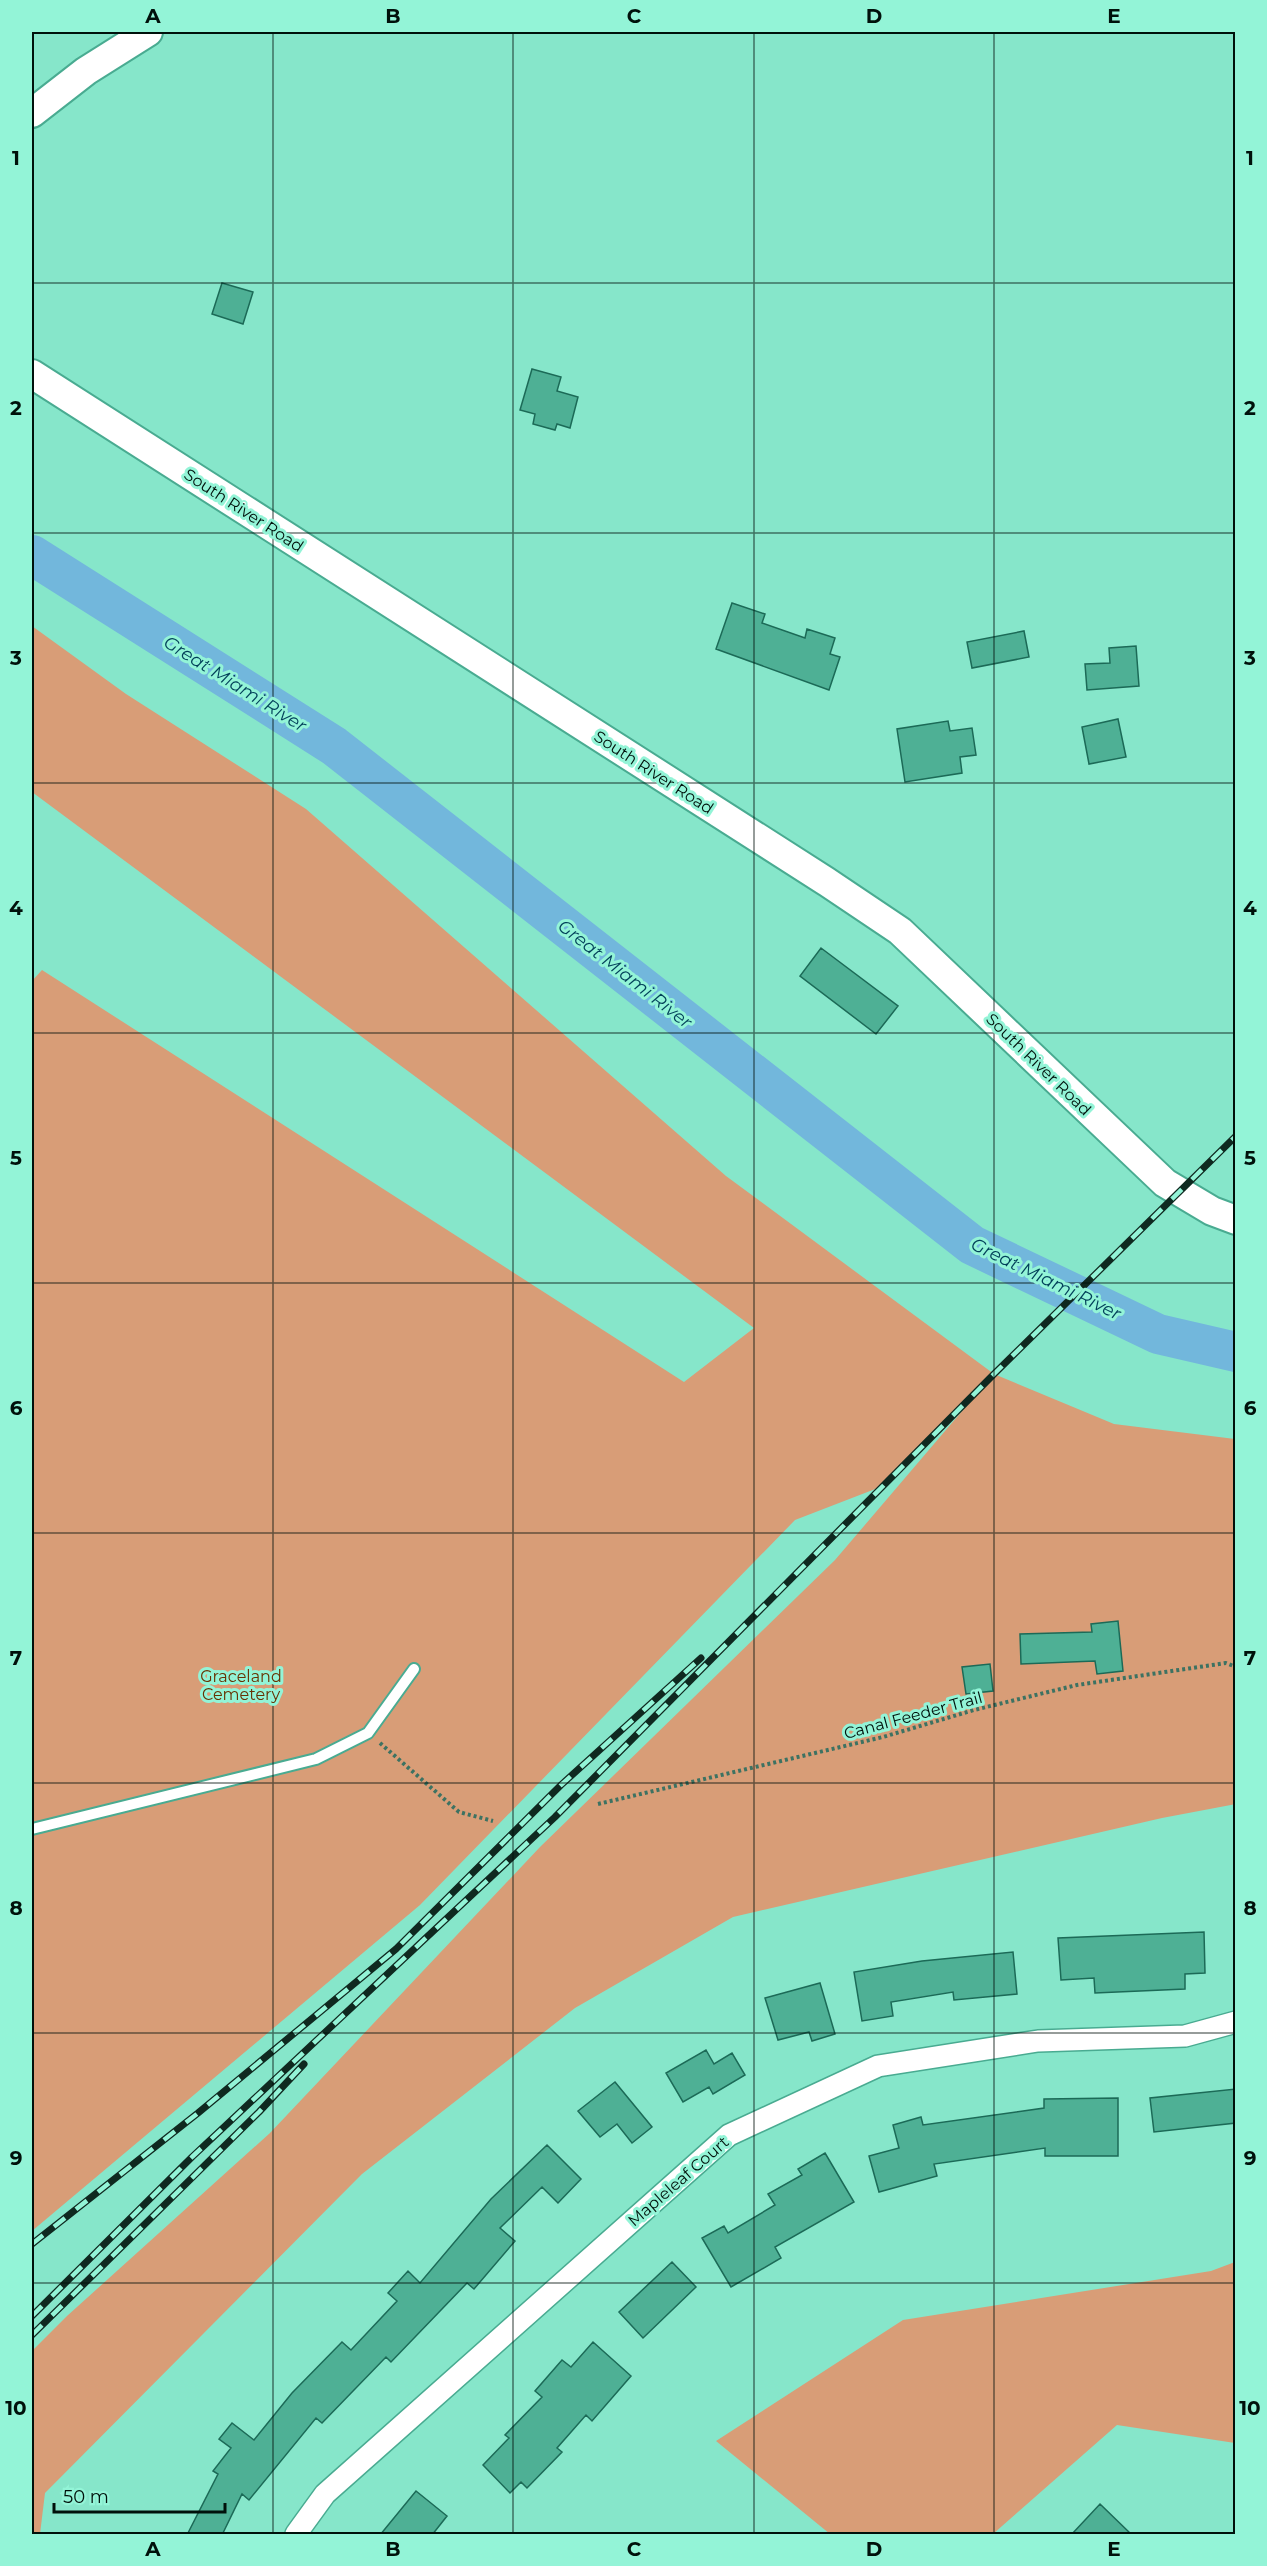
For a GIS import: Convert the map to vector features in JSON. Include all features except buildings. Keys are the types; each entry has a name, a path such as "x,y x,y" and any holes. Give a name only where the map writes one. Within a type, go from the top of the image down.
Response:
{"street":[{"path":"32,113 86,70 148,32"},
{"name":"South River Road","path":"32,374 776,850 900,932 1165,1183 1212,1211 1236,1220"},
{"name":"Mapleleaf Court","path":"296,2535 325,2494 729,2135 878,2066 1038,2041 1185,2036 1236,2022"}],"lane":[{"path":"32,1829 316,1760 368,1733 414,1669"}],"path":[{"name":"Canal Feeder Trail","path":"598,1804 883,1737 974,1710 1077,1685 1226,1663 1236,1667"},
{"path":"368,1733 459,1812 493,1821"}],"green space":[{"name":"Graceland Cemetery","path":"32,626 126,694 306,809 726,1176 994,1374 1114,1424 1235,1439 1236,1804 1162,1818 733,1917 575,2008 362,2174 45,2493 40,2534 32,2534 32,2351 67,2316 270,2133 540,1847 835,1560 986,1383 883,1486 795,1520 420,1905 32,2231 32,981 42,970 684,1382 754,1328 32,792"},
{"path":"1235,2262 1235,2443 1117,2425 993,2534 830,2534 716,2441 903,2320 1211,2271"}],"waterway":[{"name":"Great Miami River","path":"32,555 334,746 972,1245 1158,1334 1236,1352"}],"railway":[{"path":"32,2316 192,2157 555,1817 994,1374 1236,1136"},
{"path":"32,2244 198,2113 396,1949 561,1785 701,1658"},
{"path":"32,2335 259,2112 304,2064"}]}
